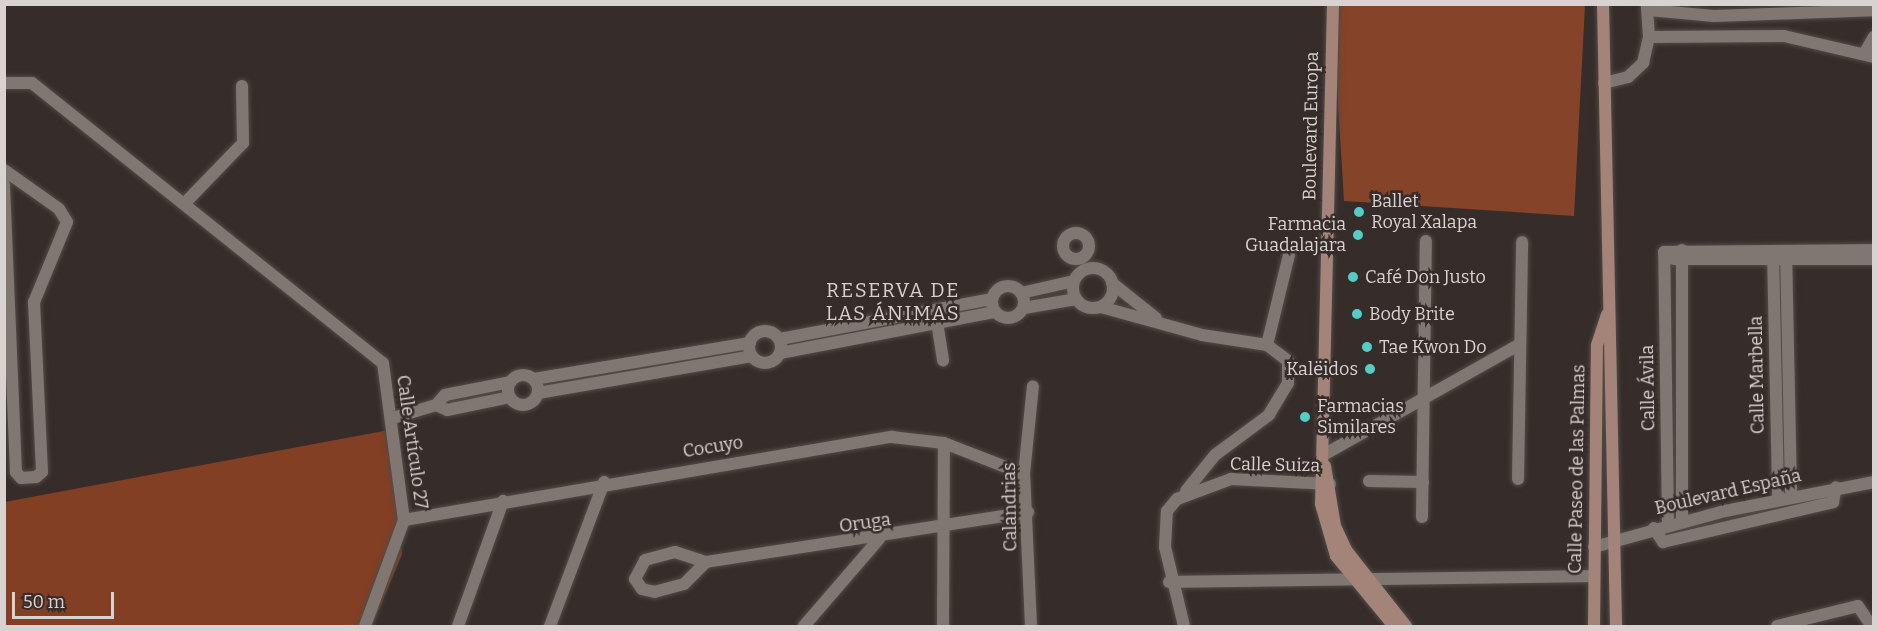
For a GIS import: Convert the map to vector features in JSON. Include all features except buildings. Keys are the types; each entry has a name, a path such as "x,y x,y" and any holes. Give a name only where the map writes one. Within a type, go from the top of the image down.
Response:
{"street":[{"name":"Boulevard Europa","path":"1333,4 1324,484 1335,526 1360,579 1394,627"},
{"name":"Calle Paseo de las Palmas","path":"1603,4 1608,314 1614,347 1613,539 1617,627"},
{"path":"1604,83 1628,77 1643,63 1649,37 1648,8 1714,16 1815,7 1873,11 1871,4"},
{"path":"1714,16 1715,36"},
{"path":"1649,37 1784,36 1869,56 1874,37"},
{"path":"4,83 32,83 184,204 243,143 242,86"},
{"path":"4,170 59,209 67,222 34,302 42,472 36,477 16,472 4,184"},
{"name":"Calle Artículo 27","path":"184,204 383,363 393,418 404,520 365,627"},
{"path":"1422,517 1426,240"},
{"path":"1518,479 1522,242"},
{"path":"1786,255 1874,250"},
{"path":"1267,345 1289,255"},
{"name":"Calle Ávila","path":"1668,524 1664,255 1682,255 1682,521"},
{"path":"1682,255 1786,255 1874,259"},
{"name":"Calle Marbella","path":"1773,255 1778,498"},
{"name":"Calle Marbella","path":"1786,255 1791,496"},
{"path":"1076,299 1074,281 1080,265 1101,270 1112,283 1159,321"},
{"path":"393,418 436,405 445,395 510,382 521,375 534,379 750,343 761,332 780,339 898,314 992,299 1002,287 1021,293 1074,281"},
{"path":"1101,307 1112,294 1112,283"},
{"path":"1021,293 1024,308"},
{"path":"992,299 995,312"},
{"path":"436,405 447,410 510,397 523,405 538,393 752,356 765,363 780,353 900,328 995,312 1008,319 1024,308 1076,299 1088,308 1101,307 1159,321 1202,335 1267,345 1288,361 1291,370 1282,396 1252,433 1215,455 1167,511 1169,582 1184,627"},
{"path":"898,314 900,328"},
{"name":"Calle Paseo de las Palmas","path":"1594,627 1597,345 1608,314"},
{"path":"1774,320 1787,320"},
{"path":"937,322 944,361"},
{"path":"1665,333 1682,334"},
{"path":"780,339 780,353"},
{"path":"750,343 752,356"},
{"path":"1325,460 1425,397 1520,344"},
{"path":"630,364 631,378"},
{"path":"534,379 538,393"},
{"path":"510,382 510,397"},
{"name":"Calandrias","path":"1030,627 1028,513 1024,474 1033,387"},
{"path":"1776,413 1789,414"},
{"path":"1667,421 1682,422"},
{"name":"Cocuyo","path":"404,520 604,482 892,437 944,444 1024,474"},
{"path":"943,627 944,444"},
{"name":"Calle Suiza","path":"1186,491 1231,479 1324,484"},
{"path":"1369,481 1423,482"},
{"path":"550,627 604,482"},
{"name":"Boulevard España","path":"1594,547 1613,539 1668,524 1778,498 1836,486 1874,482"},
{"path":"1654,528 1663,542 1833,502 1836,486"},
{"path":"458,627 503,501"},
{"name":"Oruga","path":"706,562 879,539 1028,513"},
{"path":"804,627 819,615 879,539"},
{"path":"675,552 706,562 684,584 655,592 642,589 635,579 645,561 675,552"},
{"path":"1169,582 1593,576"},
{"name":"Boulevard Europa","path":"1360,579 1406,627"},
{"path":"1777,627 1858,606 1868,624"},
{"path":"819,615 827,627"}],"shaded area":[{"path":"1332,5 1585,5 1574,216 1344,201"},
{"path":"389,430 402,554 372,626 5,626 5,502"}],"place":[{"name":"Ballet Royal Xalapa","path":"1359,212"},
{"name":"Farmacia Guadalajara","path":"1358,235"},
{"name":"Café Don Justo","path":"1353,277"},
{"name":"Body Brite","path":"1357,314"},
{"name":"Tae Kwon Do","path":"1367,347"},
{"name":"Kalëidos","path":"1370,369"},
{"name":"Farmacias Similares","path":"1305,417"}],"district":[{"name":"RESERVA DE LAS ÁNIMAS","path":"893,302"}]}
